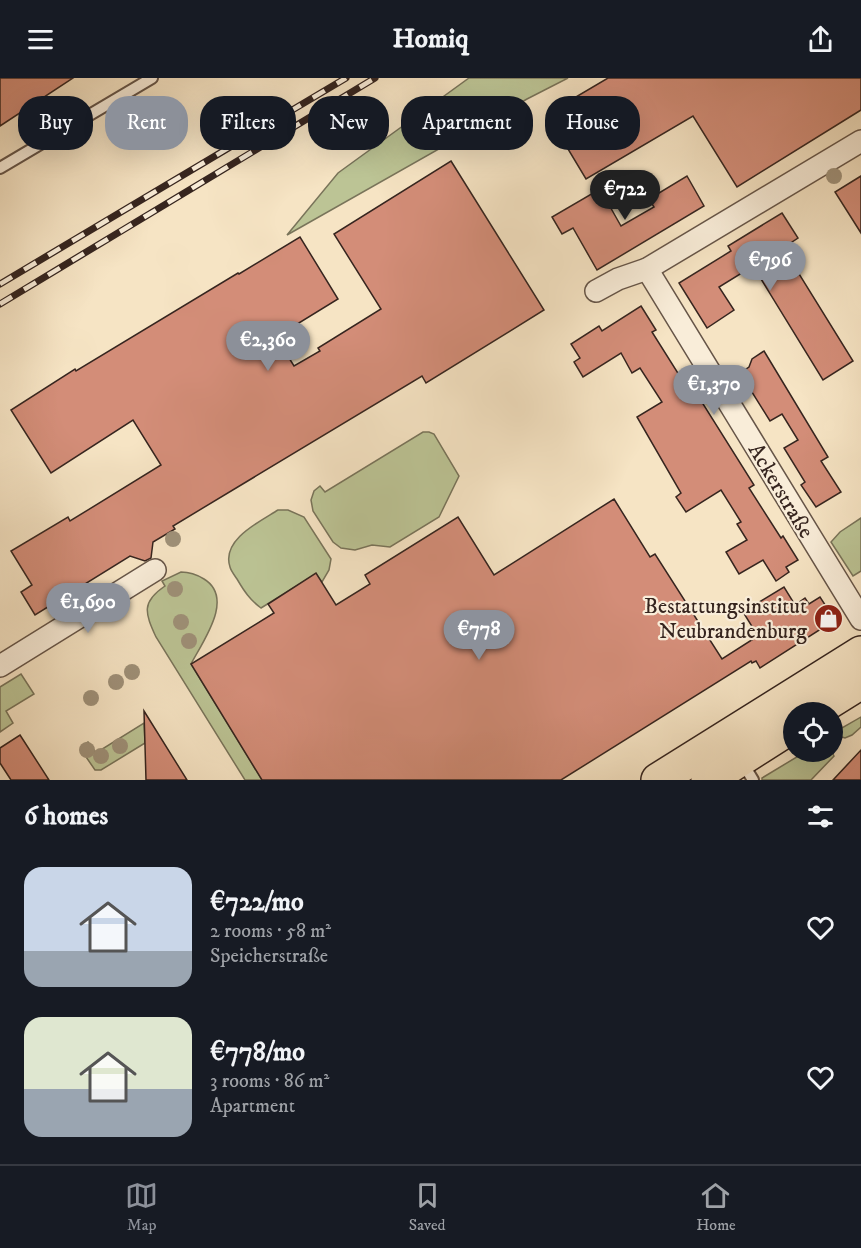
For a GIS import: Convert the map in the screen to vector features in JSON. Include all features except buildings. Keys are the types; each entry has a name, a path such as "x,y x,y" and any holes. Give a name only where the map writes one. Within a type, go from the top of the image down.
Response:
{"main road":[{"path":"658,780 861,652"},
{"path":"829,702 861,682"},
{"path":"708,780 746,770 783,735"}],"street":[{"path":"596,291 618,279 647,268 861,141"},
{"name":"Ackerstraße","path":"647,268 861,619"},
{"path":"0,666 155,570"}],"lane":[{"path":"0,168 152,78"}],"green space":[{"path":"469,78 568,78 533,96 444,96"},
{"path":"401,127 401,150 437,150 287,235 338,173 370,150 389,150 389,136"},
{"path":"423,432 434,434 459,476 439,517 390,547 372,545 355,550 341,548 333,542 313,511 311,500 314,491 320,486 325,492"},
{"path":"278,510 288,510 304,517 331,559 329,570 322,582 316,574 261,608 248,595 233,573 229,557 236,540 252,526"},
{"path":"861,518 861,571 853,576 831,542 840,532"},
{"path":"181,572 204,579 213,587 217,597 214,620 191,664 262,780 245,780 152,629 147,608 152,597 165,586 162,581"},
{"path":"21,674 34,694 6,711 13,723 0,732 0,687"},
{"path":"861,717 861,727 852,735 843,737 843,727"},
{"path":"144,723 145,743 101,770 95,770 82,751 83,745 88,742 96,753"},
{"path":"788,762 828,762 811,780 762,780"}],"railway":[{"path":"0,284 346,78"},
{"path":"0,304 375,78"}],"place":[{"name":"Bestattungsinstitut Neubrandenburg","path":"828,618"}]}
